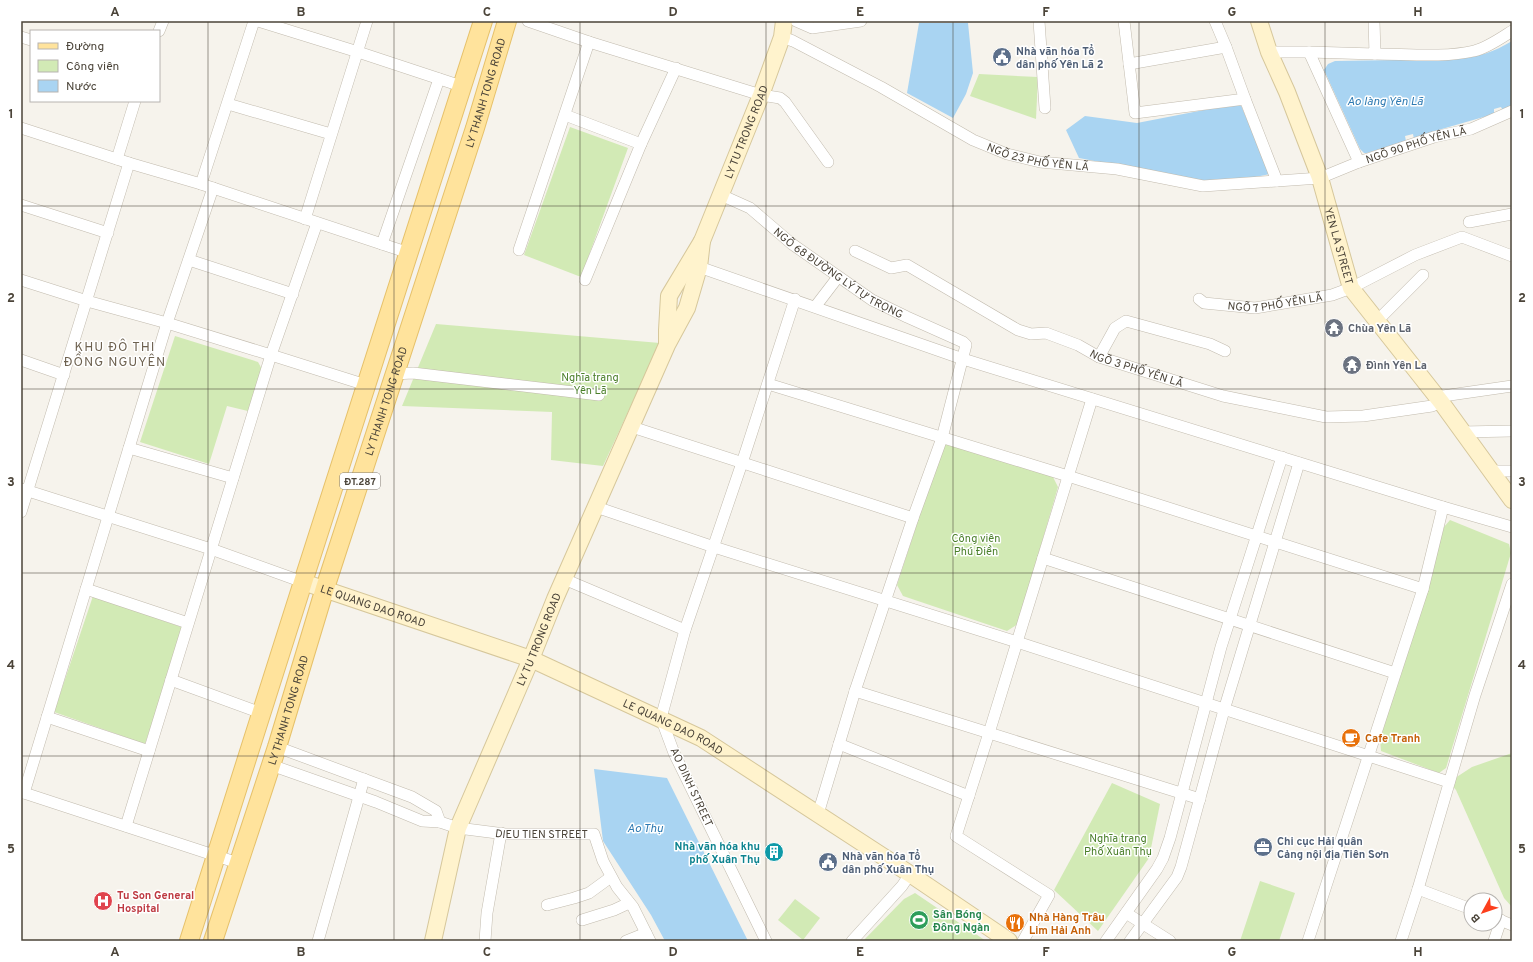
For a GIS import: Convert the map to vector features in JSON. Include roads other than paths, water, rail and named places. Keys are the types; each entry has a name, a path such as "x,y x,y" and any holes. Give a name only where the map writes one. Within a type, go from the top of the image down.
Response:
{"main road":[{"name":"ĐT.287","path":"189,941 260,713 483,21"},
{"name":"LY THANH TONG ROAD","path":"213,941 277,747 325,588 474,128 507,21"},
{"name":"LY TU TRONG ROAD","path":"667,345 670,296 702,241 761,95 782,37 784,21"},
{"name":"YEN LA STREET","path":"1259,21 1320,178 1351,288 1438,399 1511,498"},
{"name":"LY TU TRONG ROAD","path":"433,941 458,828 531,659 564,578 667,345 687,308 699,267 702,241"},
{"name":"LE QUANG DAO ROAD","path":"302,582 325,588 531,659 661,718 701,738 910,874 1009,941"}],"street":[{"path":"201,184 254,21"},
{"path":"258,21 462,86"},
{"path":"305,219 367,21"},
{"path":"528,21 589,42 761,95 780,98 785,102 828,162"},
{"path":"796,21 812,28 861,21"},
{"path":"1039,21 1045,108"},
{"path":"1124,21 1135,112 1245,99"},
{"path":"1215,21 1277,181"},
{"path":"1374,21 1375,54"},
{"path":"1270,52 1439,54 1475,51 1500,39 1512,31"},
{"name":"NGÕ 23 PHỐ YÊN LÃ","path":"782,37 793,41 881,87 973,140 1007,154 1040,162 1117,169 1203,186 1320,178"},
{"path":"519,250 589,42"},
{"path":"1129,64 1226,47"},
{"path":"1310,52 1359,162"},
{"path":"585,280 641,144 676,68"},
{"path":"382,244 439,79"},
{"path":"117,159 135,102"},
{"path":"228,104 331,134"},
{"name":"NGÕ 90 PHỐ YÊN LÃ","path":"1320,178 1359,162 1434,137 1470,129 1512,111"},
{"path":"565,115 641,144"},
{"path":"21,128 201,184 409,253"},
{"path":"21,512 24,490 64,374 130,163"},
{"path":"213,188 167,323 47,717 22,792 238,863"},
{"name":"NGÕ 68 ĐƯỜNG LÝ TỰ TRỌNG","path":"720,195 750,208 792,244 872,300 963,342 966,348 963,359"},
{"path":"21,205 108,233"},
{"path":"1469,222 1512,214"},
{"path":"126,826 271,355 317,223"},
{"name":"NGÕ 7 PHỐ YÊN LÃ","path":"1199,299 1204,303 1255,308 1332,295 1351,288 1415,255 1462,237 1512,256"},
{"name":"NGÕ 3 PHỐ YÊN LÃ","path":"855,251 891,268 907,265 1018,330 1032,334 1046,333 1078,345 1099,356 1223,396 1326,417 1363,416 1432,406 1438,399 1512,386"},
{"path":"189,260 293,294"},
{"path":"699,267 963,359 1443,508 1512,527"},
{"path":"1377,321 1423,275"},
{"path":"815,307 838,277"},
{"path":"21,280 87,301 167,323 366,385"},
{"path":"661,718 685,630 742,463 795,300"},
{"path":"1099,356 1114,328 1126,321 1210,344 1225,351"},
{"path":"818,814 855,691 913,518 942,438 963,359"},
{"path":"21,360 64,374"},
{"path":"394,374 413,373 599,395"},
{"path":"768,384 1068,476 1423,589"},
{"path":"1023,941 1049,895 956,836 1092,399"},
{"path":"632,427 913,518"},
{"path":"1462,432 1512,431"},
{"path":"129,448 233,478"},
{"path":"1106,941 1163,858 1230,619 1282,457"},
{"path":"1130,941 1177,877 1181,867 1224,710 1299,463"},
{"path":"1491,471 1512,471"},
{"path":"24,490 211,549 302,582"},
{"path":"596,507 714,547 1017,642 1449,782"},
{"path":"1308,941 1423,589 1443,508"},
{"path":"1043,558 1395,673"},
{"path":"564,578 685,630"},
{"path":"1401,941 1418,889 1475,695 1512,584"},
{"path":"86,589 188,623"},
{"path":"171,680 260,713"},
{"path":"855,691 1200,798"},
{"path":"47,717 149,751"},
{"name":"AO DINH STREET","path":"661,718 674,753 766,941"},
{"path":"839,744 969,796"},
{"path":"277,747 418,800 436,811 440,822"},
{"name":"DIEU TIEN STREET","path":"271,765 422,821 440,822 458,828 501,833 594,834 602,861 617,887 630,903 648,937"},
{"path":"318,941 364,779"},
{"path":"485,941 486,913 501,833"},
{"path":"852,941 902,886 910,874"},
{"path":"547,905 589,893 611,877"},
{"path":"1418,889 1463,906"},
{"path":"582,920 614,910 630,903"},
{"path":"1126,913 1170,941"},
{"path":"626,941 648,937"}],"water":[{"path":"919,23 968,23 973,73 966,94 953,118 907,93"},
{"name":"Ao làng Yên Lã","path":"1512,41 1512,106 1503,111 1501,107 1494,109 1494,114 1435,131 1414,139 1413,134 1405,136 1406,141 1367,153 1364,153 1360,149 1324,70 1328,64 1335,61 1465,58 1492,51"},
{"path":"1240,103 1270,174 1217,185 1079,158 1066,130 1085,116 1137,123"},
{"name":"Ao Thụ","path":"594,769 667,778 748,941 665,941 651,915 603,841"}],"place":[{"name":"Nhà văn hóa Tổ dân phố Yên Lã 2","path":"1002,57"},
{"name":"Chùa Yên Lã","path":"1334,328"},
{"name":"Đình Yên La","path":"1352,365"},
{"name":"Cafe Tranh","path":"1351,738"},
{"name":"Chi cục Hải quân Cảng nội địa Tiên Sơn","path":"1263,847"},
{"name":"Nhà văn hóa khu phố Xuân Thụ","path":"774,852"},
{"name":"Nhà văn hóa Tổ dân phố Xuân Thụ","path":"828,862"},
{"name":"Tu Son General Hospital","path":"103,901"},
{"name":"Sân Bóng Đông Ngàn","path":"919,920"},
{"name":"Nhà Hàng Trâu Lim Hải Anh","path":"1015,923"}],"district":[{"name":"KHU ĐÔ THỊ ĐỒNG NGUYÊN","path":"115,354"}],"park label":[{"name":"Nghĩa trang Yên Lã","path":"590,383"},
{"name":"Công viên Phú Điền","path":"976,544"},
{"name":"Nghĩa trang Phố Xuân Thụ","path":"1118,844"}]}
